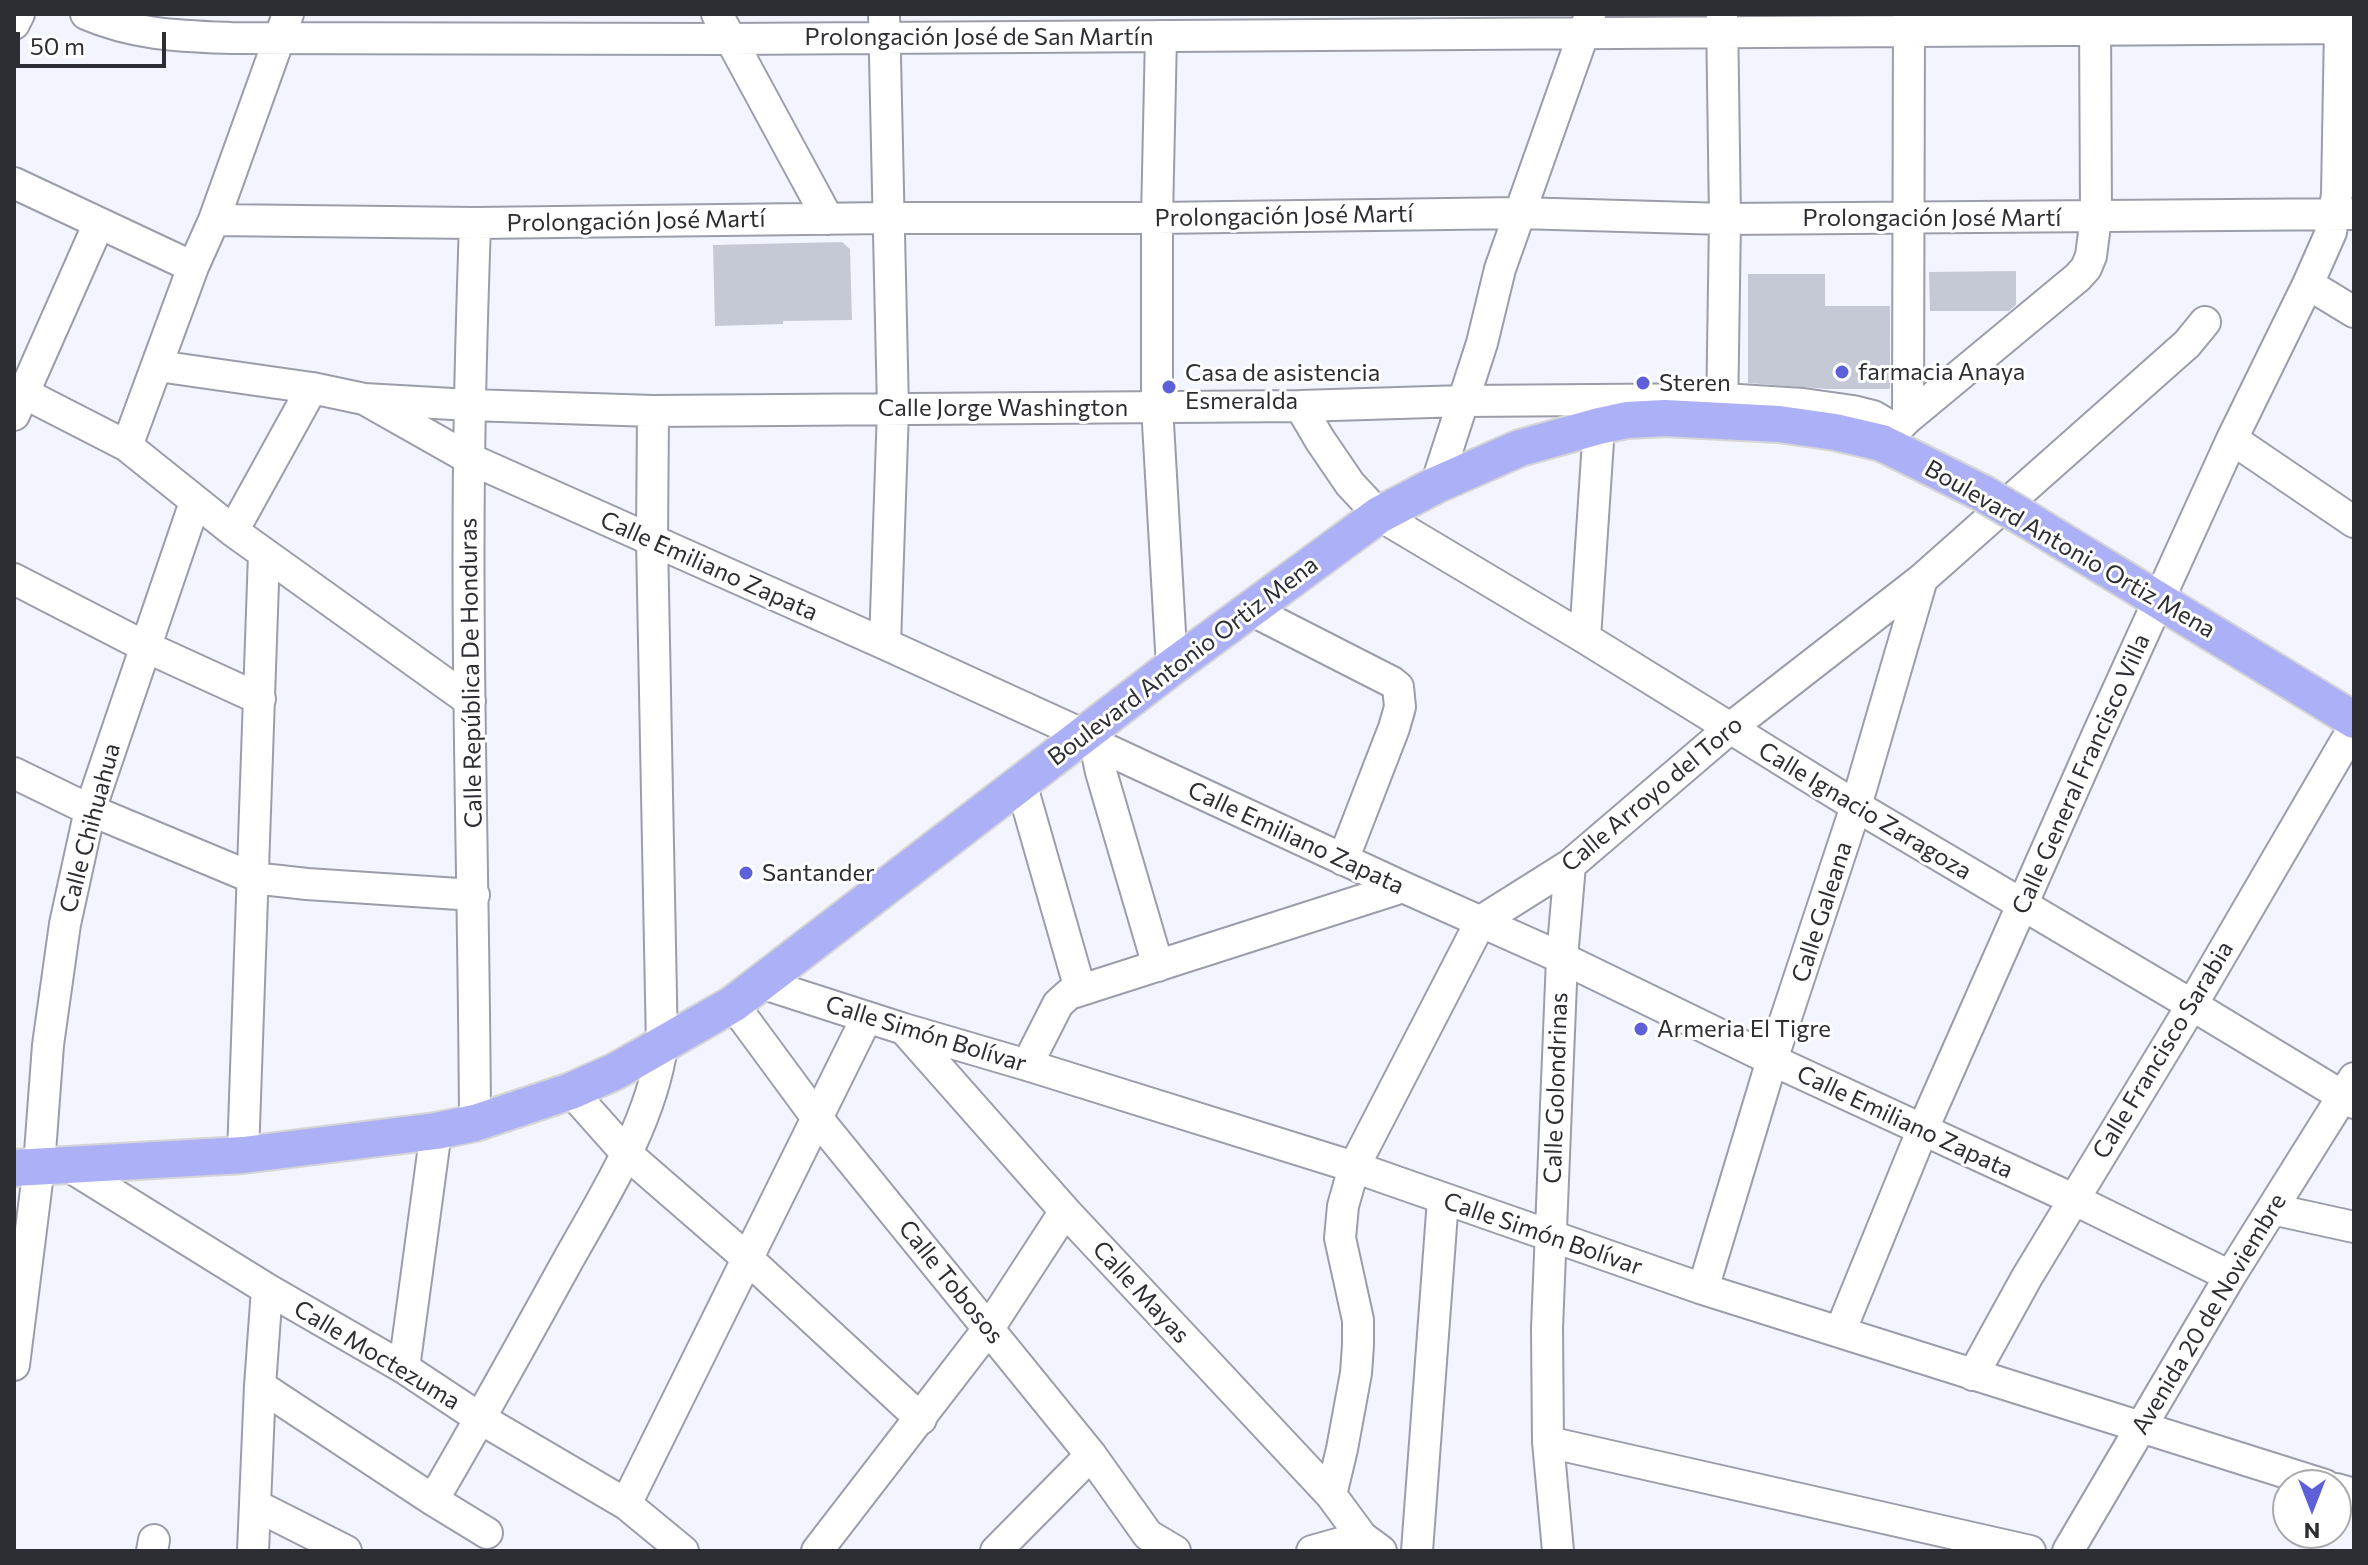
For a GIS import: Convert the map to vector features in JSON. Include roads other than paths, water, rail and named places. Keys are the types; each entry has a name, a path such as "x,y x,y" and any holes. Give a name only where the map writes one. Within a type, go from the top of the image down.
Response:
{"main road":[{"name":"Boulevard Antonio Ortiz Mena","path":"40,1166 243,1155 436,1131 475,1123 571,1091 616,1071 662,1047 747,993 1021,783 1090,740 1172,667 1379,515 1436,485 1520,448 1627,420 1723,409 1779,424 1835,432 1895,430 1984,494 2159,598 2354,720"}],"street":[{"path":"14,24 19,14"},
{"name":"Prolongación José de San Martín","path":"86,14 133,31 170,36 283,26 885,25 1161,36 1196,24 2095,22 2347,28"},
{"path":"1895,430 2086,268 2091,256 2096,217 2095,22"},
{"path":"1436,485 1482,343 1500,269 1587,23"},
{"path":"1722,23 1725,219 1723,409"},
{"path":"1895,430 1910,217 1910,23"},
{"path":"885,25 893,409 885,644"},
{"path":"127,446 193,267 214,220 283,26"},
{"path":"723,26 828,219"},
{"name":"Calle General Francisco Villa","path":"1840,1332 1922,1131 2159,598 2331,232 2345,214 2339,121 2347,28"},
{"path":"1161,36 1157,406 1172,667"},
{"path":"14,183 193,267"},
{"name":"Prolongación José Martí","path":"214,220 475,223 1519,213 1725,219 2345,214"},
{"path":"99,223 17,399 127,446 233,531 470,701"},
{"name":"Calle República De Honduras","path":"475,223 470,405 475,1123"},
{"path":"2308,284 2354,312"},
{"name":"Calle Arroyo del Toro","path":"1481,921 1570,865 1729,729 1922,579 2187,344 2205,322"},
{"name":"Calle Jorge Washington","path":"158,366 312,388 364,399 653,411 1300,406 1464,401 1723,409"},
{"path":"233,531 312,388"},
{"name":"Calle Emiliano Zapata","path":"364,399 470,459 885,644 1343,860 1562,958 2230,1276"},
{"name":"Calle Ignacio Zaragoza","path":"1300,406 1350,484 1379,515 1856,806 2192,1005 2350,1093"},
{"path":"433,1500 627,1154 653,1084 662,1047 652,540 653,411"},
{"path":"1585,638 1599,426"},
{"path":"2232,439 2354,522"},
{"name":"Calle Chihuahua","path":"14,1365 40,1166 48,1045 65,924 90,810 195,502"},
{"path":"243,1155 264,554"},
{"path":"14,579 144,646 260,699"},
{"name":"Calle Galeana","path":"1703,1289 1772,1060 1856,806 1922,579"},
{"path":"1249,609 1398,687 1400,707 1394,728 1343,860"},
{"name":"Calle Francisco Sarabia","path":"1973,1375 2073,1199 2192,1005 2354,727"},
{"path":"1090,740 1158,966"},
{"path":"14,773 90,810 253,878 474,895"},
{"path":"1021,783 1080,989"},
{"name":"Calle Golondrinas","path":"1558,1551 1548,1442 1547,1328 1562,958 1570,865"},
{"path":"1027,1065 1058,1004 1069,994 1403,887"},
{"path":"1331,1495 1356,1373 1358,1345 1358,1320 1340,1238 1343,1206 1354,1167 1481,921"},
{"name":"Calle Simón Bolívar","path":"747,993 867,1017 1027,1065 1354,1167 1703,1289 2275,1469"},
{"name":"Calle Tobosos","path":"747,993 817,1118 1091,1455 1143,1543 1175,1551"},
{"path":"626,1504 867,1017"},
{"name":"Calle Mayas","path":"904,1029 1065,1211 1331,1495 1372,1544"},
{"path":"571,1091 627,1154 748,1259 921,1419"},
{"name":"Avenida 20 de Noviembre","path":"2068,1551 2230,1276 2350,1093"},
{"path":"404,1368 436,1131"},
{"name":"Calle Moctezuma","path":"40,1166 267,1289 404,1368 481,1419 626,1504 683,1551"},
{"path":"1417,1551 1443,1199"},
{"path":"2272,1209 2354,1227"},
{"path":"817,1551 989,1328 1065,1211"},
{"path":"253,1551 267,1289"},
{"path":"260,1386 487,1533"},
{"path":"1548,1442 2030,1551"},
{"path":"996,1551 1091,1455"},
{"path":"255,1505 346,1551"},
{"path":"1312,1551 1372,1544"}],"place":[{"name":"farmacia Anaya","path":"1842,372"},
{"name":"Steren","path":"1643,383"},
{"name":"Casa de asistencia Esmeralda","path":"1169,387"},
{"name":"Santander","path":"746,873"},
{"name":"Armeria El Tigre","path":"1641,1029"}]}
